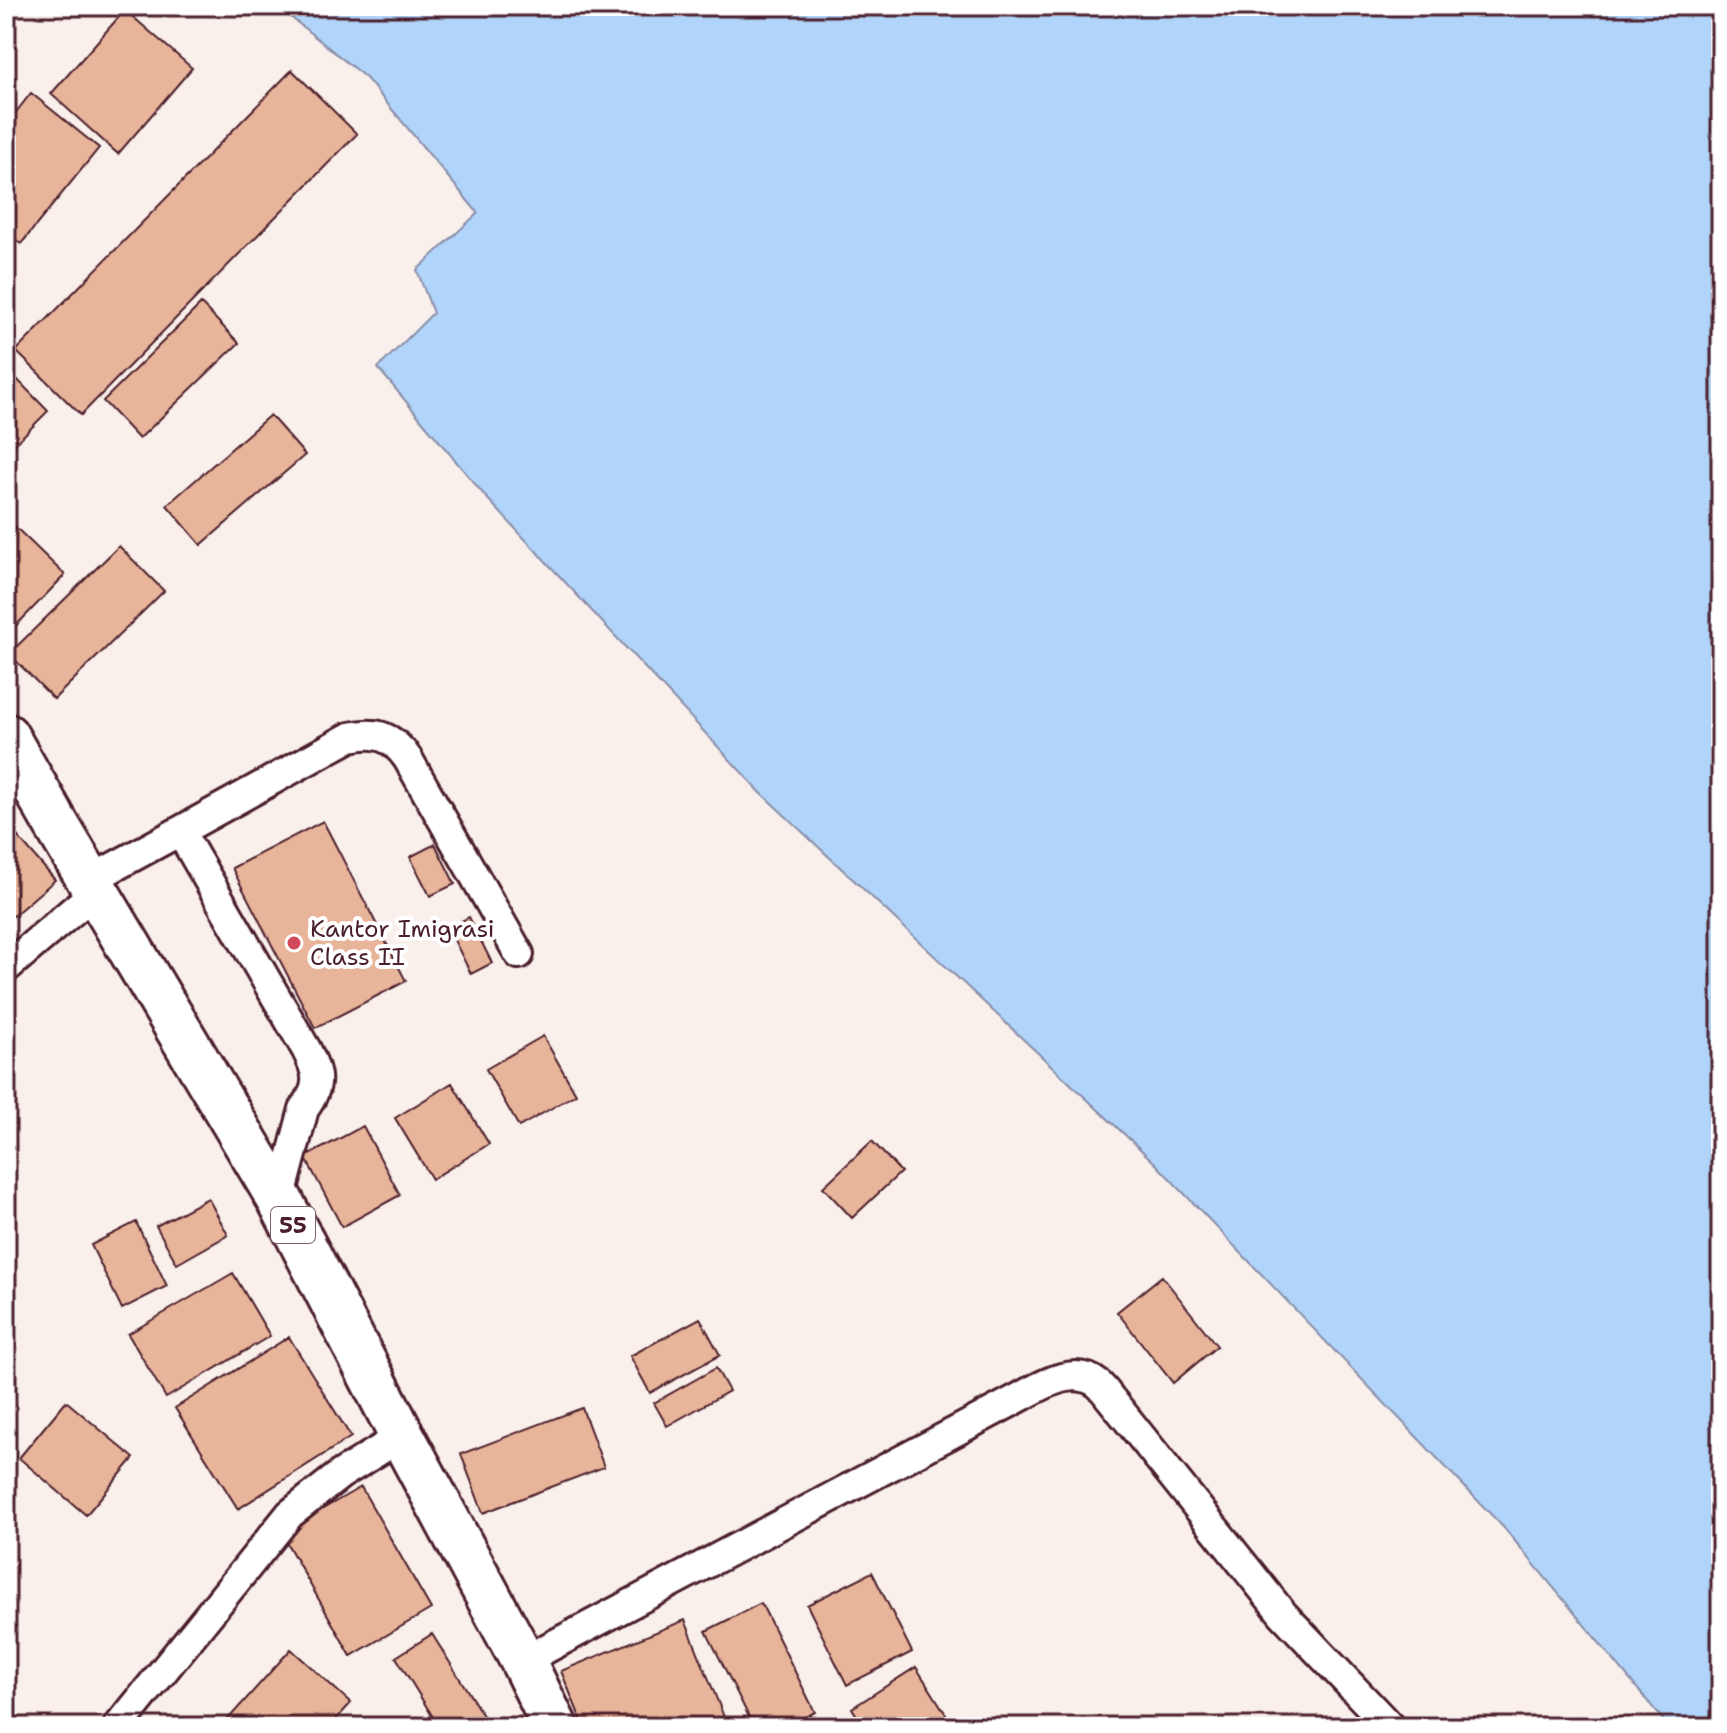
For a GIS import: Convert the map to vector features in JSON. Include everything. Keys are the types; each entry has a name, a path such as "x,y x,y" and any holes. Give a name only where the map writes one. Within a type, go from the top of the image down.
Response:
{"highway":[{"name":"55","path":"6,736 280,1200 555,1727"}],"street":[{"path":"6,968 93,885 180,831 350,737 361,735 380,735 399,746 519,954"},
{"path":"180,831 316,1071 316,1089 304,1109 280,1200"},
{"path":"523,1661 1013,1401 1057,1380 1079,1376 1089,1379 1104,1391 1282,1613 1390,1727"},
{"path":"118,1727 290,1514 341,1474 402,1436"}],"water":[{"path":"277,6 1721,6 1721,1727 1669,1727 1504,1528 1156,1164 760,792 485,496 378,368 433,313 417,270 478,213 366,78"}],"building":[{"path":"125,10 192,68 118,154 51,94"},
{"path":"292,70 357,134 81,415 16,351"},
{"path":"31,93 99,148 21,244 6,232 6,125"},
{"path":"201,304 239,343 139,439 103,401"},
{"path":"6,368 48,411 6,453"},
{"path":"270,415 305,455 201,545 167,505"},
{"path":"6,518 65,575 6,636"},
{"path":"119,546 164,591 54,699 9,654"},
{"path":"323,821 406,981 315,1028 232,868"},
{"path":"6,823 55,880 6,922"},
{"path":"435,844 455,884 430,896 410,857"},
{"path":"469,917 492,963 471,974 448,928"},
{"path":"543,1036 576,1094 519,1127 486,1069"},
{"path":"452,1083 489,1144 432,1179 395,1118"},
{"path":"363,1126 400,1195 342,1227 305,1157"},
{"path":"872,1141 901,1172 852,1218 823,1187"},
{"path":"208,1198 228,1235 177,1264 156,1226"},
{"path":"136,1222 167,1286 122,1309 91,1245"},
{"path":"233,1273 270,1336 166,1398 128,1334"},
{"path":"1162,1276 1217,1346 1173,1383 1117,1312"},
{"path":"700,1318 720,1355 650,1393 630,1356"},
{"path":"289,1337 351,1437 238,1509 175,1408"},
{"path":"716,1368 729,1391 667,1426 654,1403"},
{"path":"66,1401 134,1458 86,1515 19,1458"},
{"path":"582,1408 604,1467 483,1513 461,1454"},
{"path":"361,1487 431,1609 351,1656 281,1533"},
{"path":"872,1572 912,1652 847,1685 807,1605"},
{"path":"761,1603 815,1712 786,1727 754,1727 706,1631"},
{"path":"685,1620 728,1727 651,1727 649,1723 639,1727 584,1727 561,1671"},
{"path":"432,1634 490,1727 439,1727 396,1657"},
{"path":"291,1649 351,1703 329,1727 221,1727"},
{"path":"916,1667 954,1727 864,1727 852,1708"}],"place":[{"name":"Kantor Imigrasi Class II","path":"294,943"}]}
